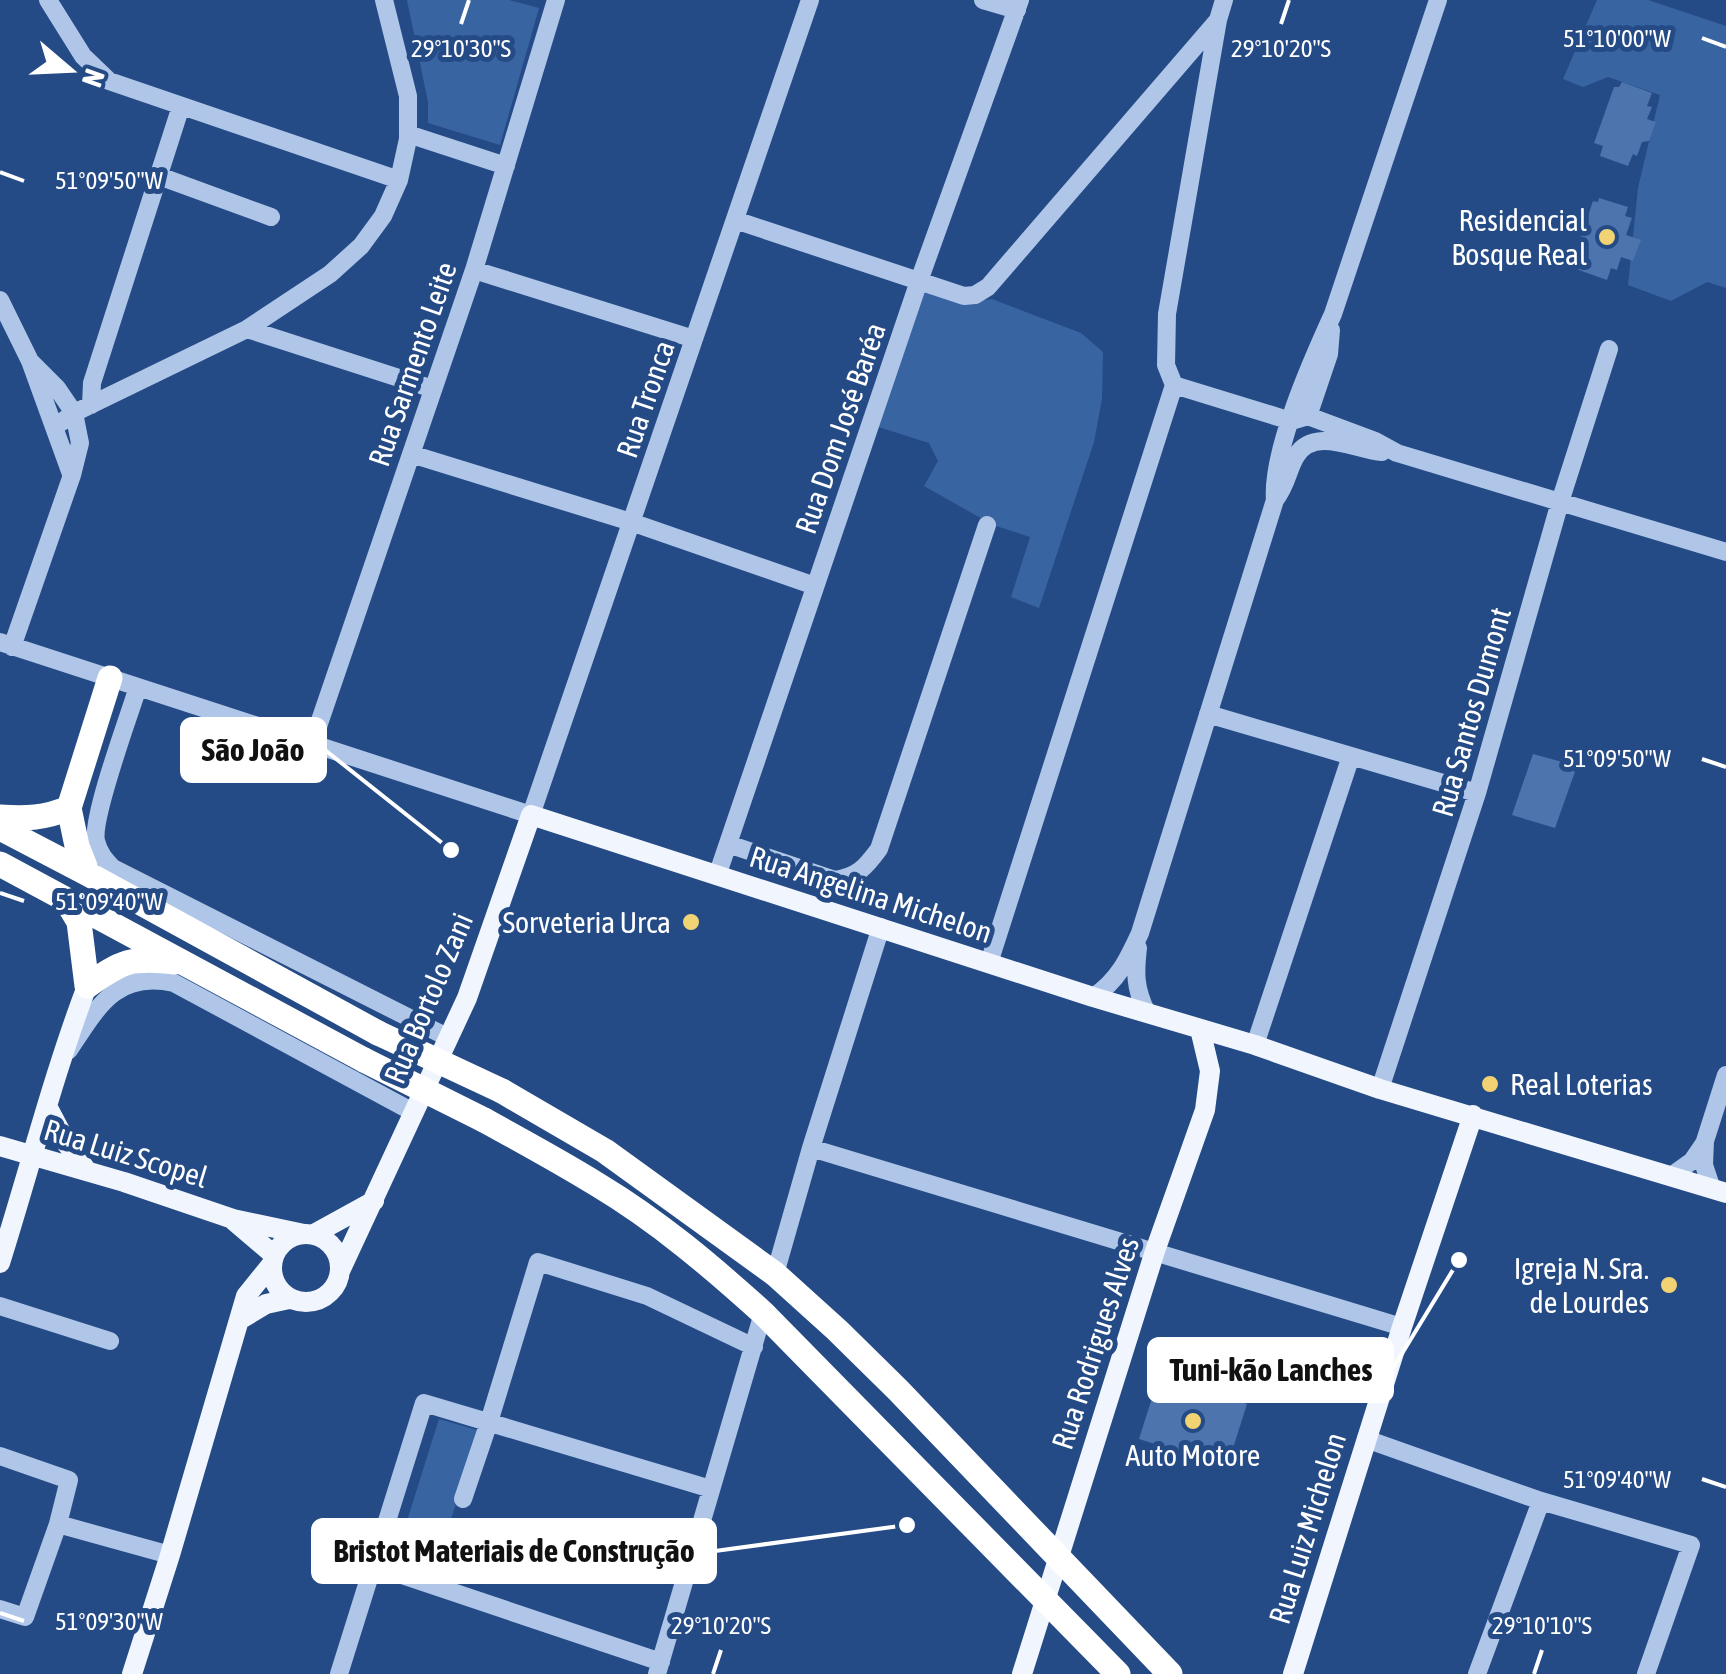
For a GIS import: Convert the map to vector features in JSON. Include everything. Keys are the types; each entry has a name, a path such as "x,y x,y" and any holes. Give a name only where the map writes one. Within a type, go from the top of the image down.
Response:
{"highway":[{"path":"88,874 69,808 110,678"},
{"path":"0,817 49,817 69,808"},
{"path":"0,828 378,1033 502,1091 606,1151 775,1274 837,1330 1170,1674"},
{"path":"0,864 364,1060 484,1120 600,1186 660,1226 763,1312 1118,1674"},
{"path":"66,900 78,922 87,986 122,963 148,959 184,962"}],"main road":[{"name":"Rua Angelina Michelon","path":"531,815 1380,1088 1719,1191"},
{"name":"Rua Bortolo Zani","path":"340,1271 467,998 531,815"},
{"path":"0,1262 87,986"},
{"name":"Rua Rodrigues Alves","path":"1022,1674 1155,1250 1205,1110 1210,1072 1200,1029"},
{"path":"48,1108 87,1172"},
{"name":"Rua Luiz Michelon","path":"1293,1674 1473,1115"},
{"name":"Rua Luiz Scopel","path":"0,1146 233,1219 309,1234"},
{"path":"132,1674 246,1296 286,1240 309,1234 374,1201"},
{"name":"Rua Luiz Scopel","path":"233,1219 272,1260"},
{"path":"241,1319 266,1304 289,1298 308,1303 318,1301 333,1290 340,1261 331,1244 309,1234"},
{"path":"272,1260 275,1284 289,1298"}],"street":[{"path":"48,0 83,56 108,81 399,180"},
{"path":"56,426 82,409 247,329 330,274 361,246 383,216 399,180 408,134 408,96 384,0"},
{"name":"Rua Sarmento Leite","path":"312,744 474,270 556,0"},
{"name":"Rua Tronca","path":"531,815 810,0"},
{"path":"983,0 1019,5"},
{"path":"989,963 1174,385 1166,365 1166,314 1224,0"},
{"path":"1275,500 1274,482 1299,419 1317,350 1333,314 1436,1"},
{"name":"Rua Dom José Baréa","path":"717,876 918,281 1019,5"},
{"path":"735,220 964,296 975,295 988,287 1218,20"},
{"path":"6,644 72,475 80,443 82,409 182,106"},
{"path":"408,134 506,166"},
{"path":"159,176 271,217"},
{"path":"474,270 694,339"},
{"path":"0,300 30,361 72,475"},
{"path":"247,329 433,388"},
{"name":"Rua Santos Dumont","path":"1380,1088 1477,793 1560,502 1609,349"},
{"path":"30,361 82,409"},
{"path":"1174,385 1375,441 1398,454"},
{"path":"1093,997 1121,973 1140,932 1275,500 1303,448 1325,440 1398,454 1726,552"},
{"path":"411,454 632,522 815,586"},
{"path":"728,844 835,880 852,877 867,866 879,849 986,525"},
{"name":"Rua Angelina Michelon","path":"6,644 531,815"},
{"path":"138,687 98,814 95,838 102,856 113,868 449,1038"},
{"path":"1208,714 1477,793"},
{"path":"1255,1045 1351,756"},
{"path":"775,1274 881,927"},
{"path":"1140,932 1136,973 1138,994 1146,1011"},
{"path":"61,1063 96,1009 117,990 145,978 160,980 174,983 413,1112"},
{"path":"1671,1176 1692,1161 1705,1141 1726,1076"},
{"path":"1705,1141 1704,1165 1719,1191"},
{"path":"811,1148 1402,1327"},
{"path":"462,1499 538,1262 647,1296 754,1346"},
{"path":"0,1306 110,1341"},
{"path":"372,1565 659,1668 763,1312"},
{"path":"339,1674 424,1403 711,1489"},
{"path":"1366,1439 1541,1501 1691,1546 1646,1674"},
{"path":"0,1456 69,1480 25,1617 0,1609"},
{"path":"1477,1674 1541,1501"},
{"path":"58,1524 170,1555"}],"shaded area":[{"path":"407,0 509,0 539,8 500,145 428,123 428,102"},
{"path":"1597,0 1648,0 1726,26 1726,288 1707,282 1671,301 1628,285 1638,188 1660,95 1608,77 1583,87 1563,79"},
{"path":"921,285 973,301 992,299 1081,333 1103,352 1102,399 1094,442 1039,608 1011,597 1030,537 993,525 924,486 938,461 929,443 872,425"},
{"path":"439,1419 480,1431 445,1537 406,1524"}],"building":[{"name":"Residencial Bosque Real","path":"1622,82 1652,93 1647,119 1656,122 1649,141 1642,142 1628,166 1600,156 1603,146 1594,143 1614,87"},
{"name":"Residencial Bosque Real","path":"1599,198 1628,207 1625,216 1632,218 1626,235 1641,240 1633,261 1621,257 1617,270 1611,268 1607,280 1572,264 1593,201 1598,202"},
{"path":"1533,754 1577,766 1555,828 1512,815"},
{"name":"Auto Motore","path":"1159,1376 1247,1404 1227,1467 1139,1439"}],"place":[{"name":"Residencial Bosque Real","path":"1607,237"},
{"name":"São João","path":"451,850"},
{"name":"Sorveteria Urca","path":"691,922"},
{"name":"Real Loterias","path":"1490,1084"},
{"name":"Tuni-kão Lanches","path":"1459,1260"},
{"name":"Igreja N. Sra. de Lourdes","path":"1669,1285"},
{"name":"Auto Motore","path":"1193,1421"},
{"name":"Bristot Materiais de Construção","path":"907,1525"}]}
